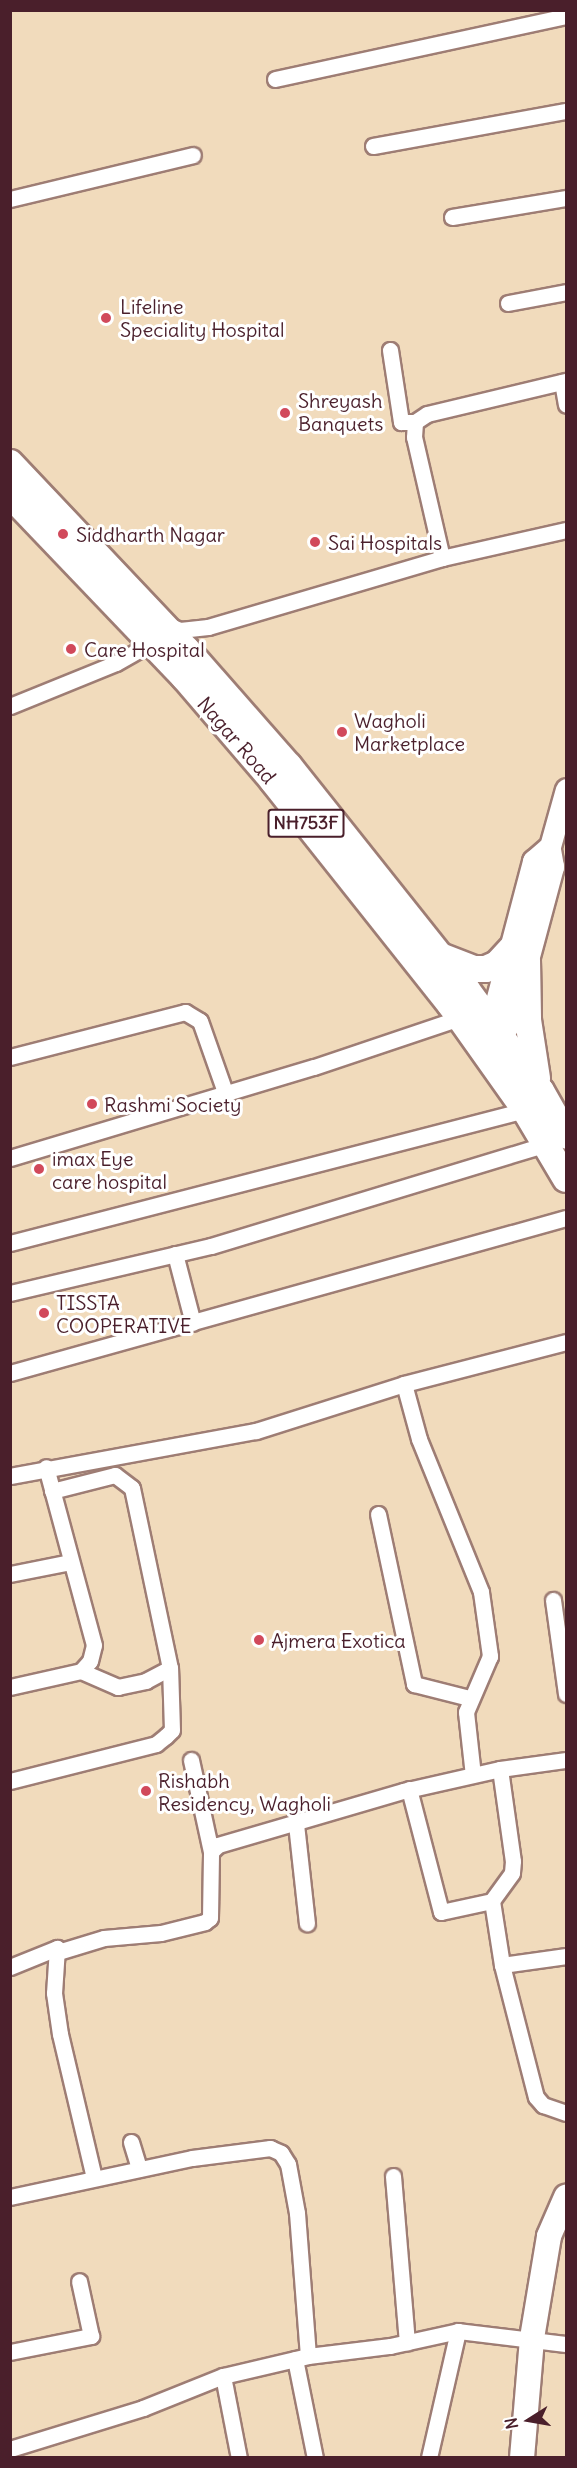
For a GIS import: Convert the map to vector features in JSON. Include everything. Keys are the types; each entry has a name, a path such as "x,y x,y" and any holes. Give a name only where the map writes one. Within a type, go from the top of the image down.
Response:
{"highway":[{"name":"Nagar Road","path":"10,463 154,631 273,780 481,1032 533,1100 556,1139 567,1179"},
{"name":"Nagar Road","path":"10,495 154,631 289,766 440,956 481,1032"},
{"path":"440,956 474,969 486,969 520,954 533,1100"}],"main road":[{"path":"481,1032 520,954 552,867 549,850 567,789"},
{"path":"522,2457 532,2338 567,2197"}],"street":[{"path":"275,79 567,16"},
{"path":"373,146 567,111"},
{"path":"10,199 193,155"},
{"path":"452,217 567,198"},
{"path":"508,303 567,292"},
{"path":"390,351 401,422 415,422 427,414 564,382 567,405"},
{"path":"415,422 414,437 442,558"},
{"path":"10,706 116,663 154,631 208,627 442,558 567,530"},
{"path":"10,1057 184,1012 201,1021 225,1092"},
{"path":"10,1158 225,1092 481,1032"},
{"path":"10,1242 533,1100"},
{"path":"10,1293 175,1254 556,1139"},
{"path":"10,1373 567,1218"},
{"path":"175,1254 194,1323"},
{"path":"10,1476 46,1467 141,1455 256,1431 404,1384 567,1342"},
{"path":"404,1384 419,1439 481,1592 490,1656 469,1698 465,1712 473,1775"},
{"path":"10,1687 81,1671 90,1661 94,1646 46,1467"},
{"path":"10,1781 156,1743 172,1730 170,1668 132,1488 115,1475 52,1491"},
{"path":"378,1514 414,1684 469,1698"},
{"path":"10,1574 70,1562"},
{"path":"552,1600 567,1694"},
{"path":"81,1671 118,1687 146,1681 170,1668"},
{"path":"58,1952 104,1938 161,1933 205,1922 210,1918 211,1852 191,1760"},
{"path":"211,1852 218,1845 409,1789 500,1769 567,1760"},
{"path":"409,1789 441,1912 492,1901 512,1873 513,1861 500,1769"},
{"path":"296,1824 307,1923"},
{"path":"492,1901 501,1965 536,2097 543,2105 567,2113"},
{"path":"10,1967 57,1948 54,1993 60,2034 94,2178"},
{"path":"501,1965 567,1956"},
{"path":"131,2142 138,2169"},
{"path":"10,2197 138,2169 270,2148 281,2153 288,2164 297,2213 302,2357 315,2457"},
{"path":"393,2176 407,2342"},
{"path":"10,2352 91,2336 79,2281"},
{"path":"429,2457 458,2331"},
{"path":"10,2450 143,2408 223,2376 302,2357 407,2342 458,2331 532,2338 567,2344"},
{"path":"223,2376 239,2457"}],"place":[{"name":"Lifeline Speciality Hospital","path":"106,318"},
{"name":"Shreyash Banquets","path":"285,413"},
{"name":"Siddharth Nagar","path":"63,534"},
{"name":"Sai Hospitals","path":"315,542"},
{"name":"Care Hospital","path":"71,649"},
{"name":"Wagholi Marketplace","path":"342,732"},
{"name":"Rashmi Society","path":"92,1104"},
{"name":"imax Eye care hospital","path":"39,1169"},
{"name":"TISSTA COOPERATIVE","path":"44,1313"},
{"name":"Ajmera Exotica","path":"259,1640"},
{"name":"Rishabh Residency, Wagholi","path":"146,1791"}]}
